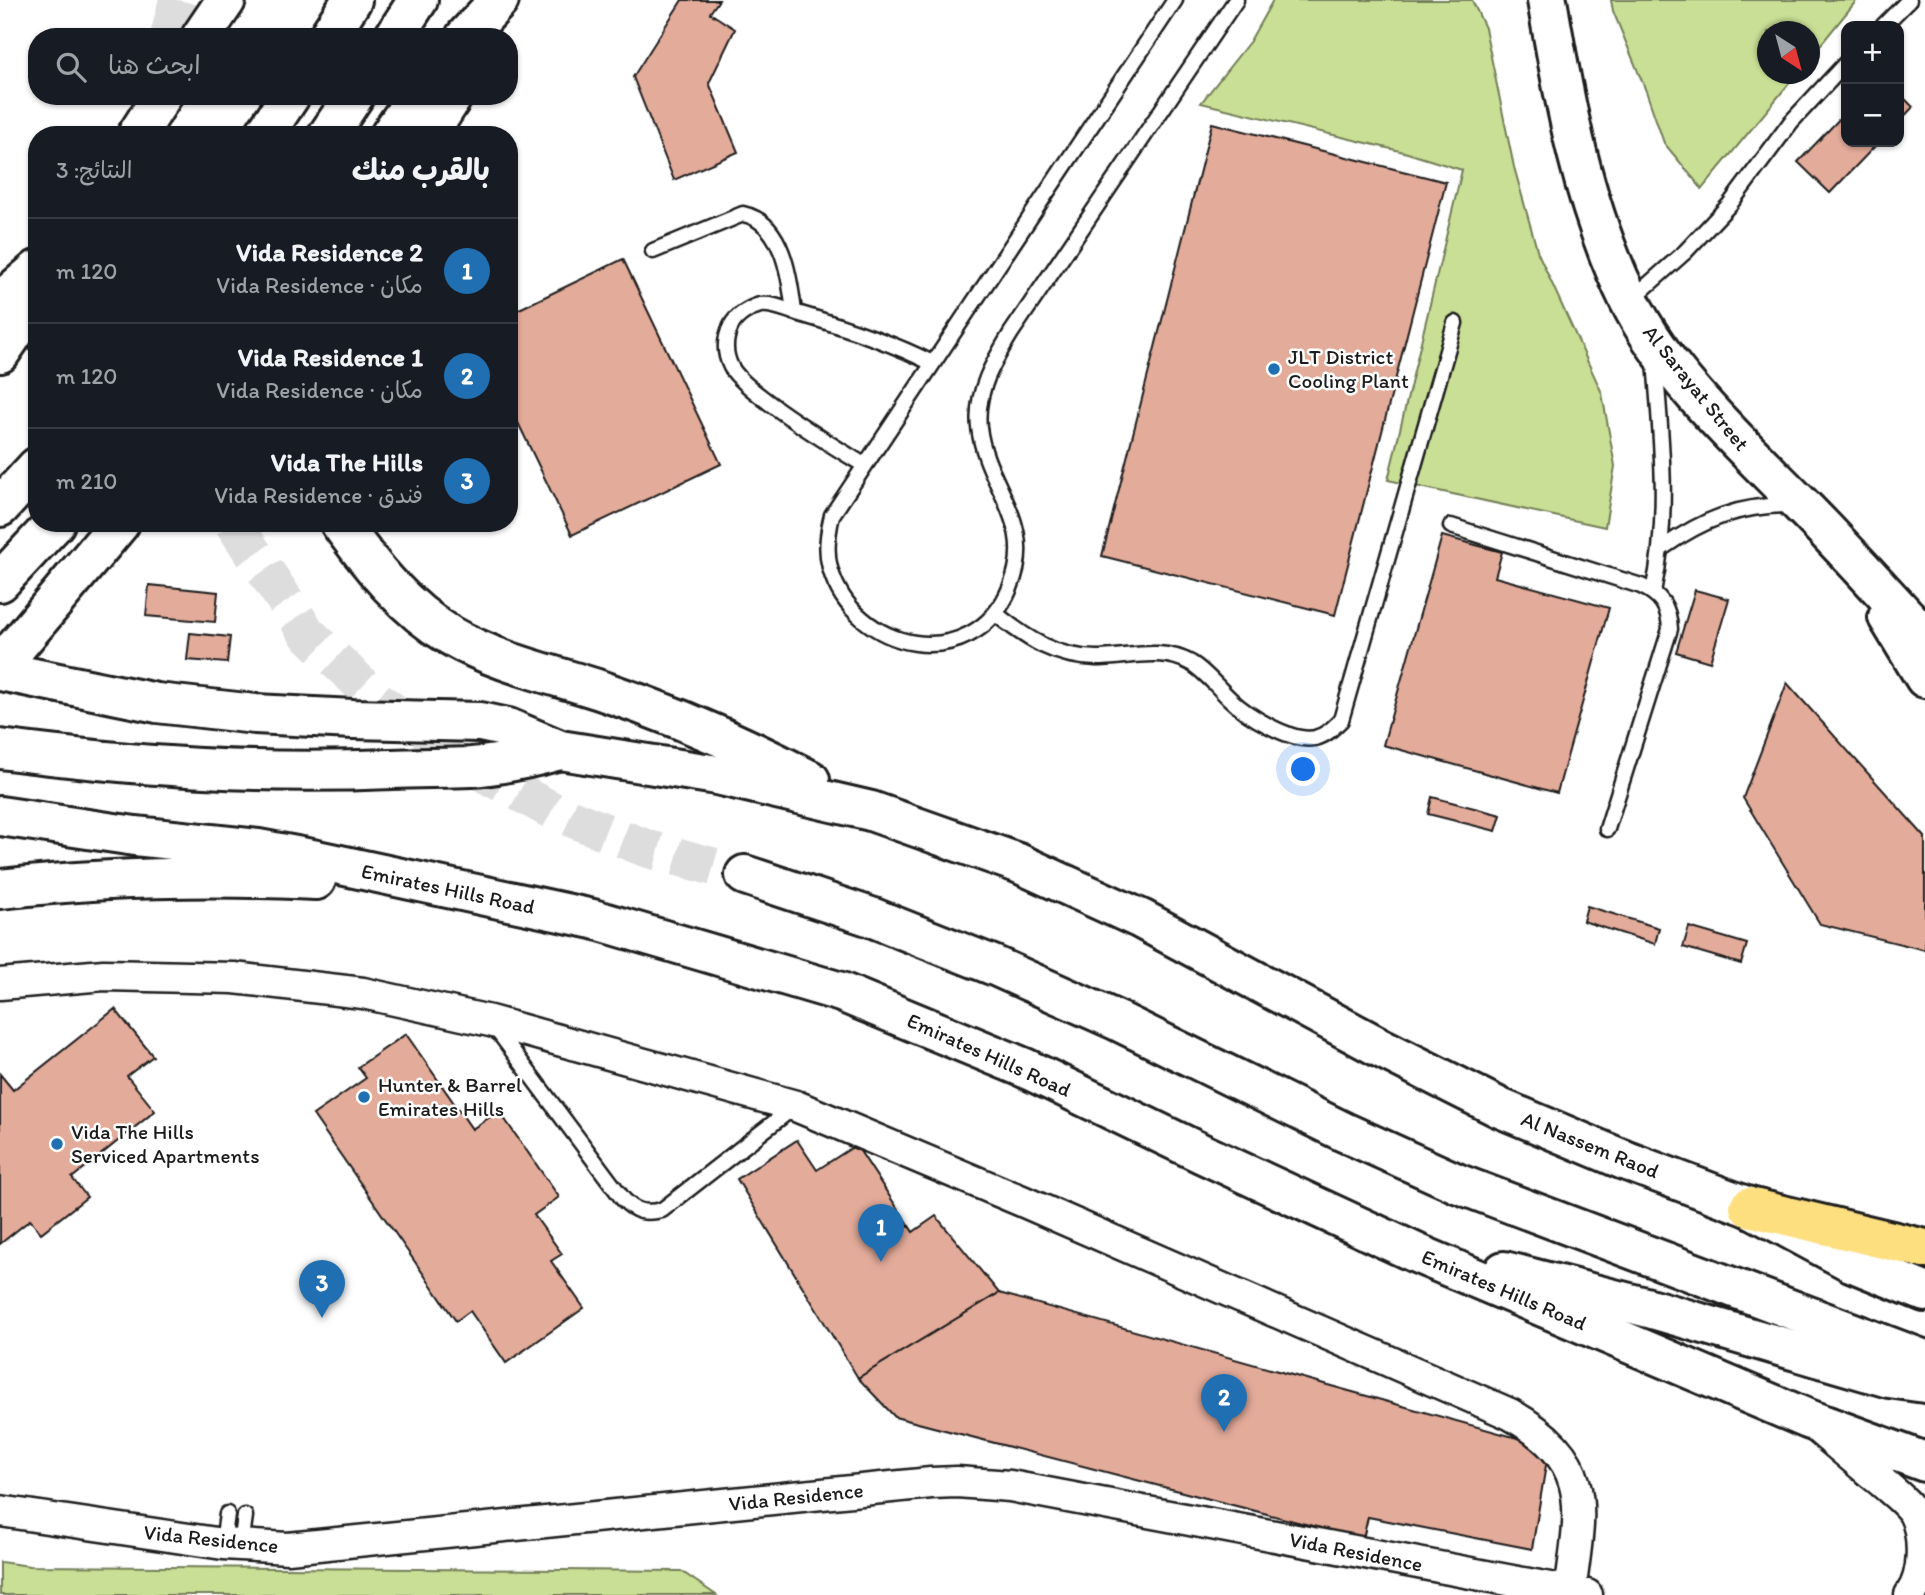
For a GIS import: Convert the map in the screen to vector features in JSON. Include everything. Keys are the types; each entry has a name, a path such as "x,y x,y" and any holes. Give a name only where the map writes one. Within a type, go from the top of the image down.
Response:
{"highway":[{"path":"1749,1207 1925,1248"}],"main road":[{"path":"207,28 226,0"},
{"path":"334,28 352,0"},
{"path":"400,28 418,0"},
{"path":"473,28 500,0"},
{"path":"489,28 500,0"},
{"name":"Al Sarayat Street","path":"1545,8 1566,110 1606,249 1630,301 1654,342 1752,457 1834,539 1925,637"},
{"path":"143,126 156,105"},
{"path":"270,126 284,105"},
{"path":"334,126 348,105"},
{"path":"396,126 411,105"},
{"path":"434,126 447,105"},
{"path":"0,302 28,278"},
{"path":"0,353 28,312"},
{"path":"0,507 28,477"},
{"path":"0,582 47,532"},
{"path":"0,660 16,648 113,532"},
{"path":"346,532 369,565 407,604 451,636 501,658 603,691 683,722 772,761 871,811"},
{"path":"1834,539 1897,631 1925,678"},
{"path":"0,671 157,703 255,714 480,722 517,731 560,750 717,775 871,811"},
{"path":"0,749 103,762 216,770 329,772 473,767 560,750"},
{"name":"Al Nassem Raod","path":"871,811 1018,863 1141,919 1261,985 1500,1108 1624,1160 1749,1207 1851,1262 1925,1292"},
{"name":"Emirates Hills Road","path":"0,816 135,836 258,849 593,919 841,992 1025,1068 1416,1253 1808,1419 1925,1462"},
{"path":"746,875 871,917 995,967 1118,1021 1459,1184 1925,1360"},
{"path":"0,889 150,877 245,877 435,886"},
{"path":"1416,1253 1572,1287 1862,1371 1925,1384"}],"street":[{"path":"0,984 104,975 234,978 363,993 490,1021 796,1106 1022,1201 1510,1414 1533,1427 1552,1444 1568,1466 1577,1490 1580,1516 1578,1593"},
{"path":"1808,1419 1914,1513 1924,1538 1924,1564 1915,1590 1910,1595"},
{"name":"Vida Residence","path":"0,1511 232,1545 312,1547 957,1482 1010,1486 1578,1593"}],"lane":[{"path":"1175,0 832,515 827,540 829,565 837,589 852,610 871,626 894,637 920,645 945,645 972,633 996,614 1010,589 1019,561 1018,534 985,456 979,425 982,392 992,364 1236,0"},
{"path":"1888,21 1909,0"},
{"path":"1630,301 1685,252 1730,204 1791,122 1841,68"},
{"path":"653,251 743,214 756,217 766,225 778,245 786,267 794,312"},
{"path":"864,465 795,421 732,369 726,353 726,336 734,321 747,310 762,304 855,331 932,363"},
{"path":"996,614 1025,637 1059,653 1096,658 1163,654 1190,663 1213,681 1229,699 1272,727 1296,736 1313,738 1329,732 1341,720 1455,323"},
{"path":"1653,592 1662,548 1662,462 1654,342"},
{"path":"1662,548 1713,517 1772,505 1802,506"},
{"path":"1451,526 1653,592 1664,603 1670,629 1607,829"},
{"path":"490,1021 623,1199 630,1207 640,1212 662,1210 796,1106"},
{"path":"226,1514 232,1545"},
{"path":"232,1545 245,1516"}],"green space":[{"path":"1273,0 1472,0 1485,28 1514,167 1538,253 1602,393 1615,466 1605,527 1388,480 1462,170 1404,152 1201,103 1250,41"},
{"path":"1611,0 1857,0 1820,46 1820,21 1757,21 1757,84 1789,84 1702,189 1664,143"},
{"path":"0,1562 30,1566 681,1571 716,1595 0,1595"}],"building":[{"path":"682,0 719,0 710,13 735,29 709,83 738,152 674,180 633,77"},
{"path":"1904,98 1913,107 1904,117"},
{"path":"1841,117 1841,147 1874,147 1830,193 1798,162"},
{"name":"JLT District Cooling Plant","path":"1212,123 1446,182 1335,615 1102,556"},
{"path":"623,259 721,464 572,535 518,423 518,310"},
{"path":"1442,536 1502,552 1495,577 1609,608 1557,793 1383,745"},
{"path":"149,585 218,592 215,622 146,616"},
{"path":"1695,590 1729,599 1710,662 1676,652"},
{"path":"190,633 230,637 227,663 187,660"},
{"path":"1787,683 1925,837 1925,950 1820,924 1743,798"},
{"path":"1432,797 1501,815 1496,831 1428,814"},
{"path":"1587,906 1659,928 1655,944 1583,921"},
{"path":"1689,927 1747,944 1741,964 1683,947"},
{"name":"Vida The Hills Serviced Apartments","path":"115,1009 153,1056 127,1076 155,1111 72,1178 87,1197 41,1233 30,1220 0,1244 0,1074 13,1090"},
{"path":"406,1034 472,1129 499,1111 559,1197 534,1215 562,1254 551,1261 584,1308 506,1363 470,1311 456,1321 313,1115 366,1078 358,1067"},
{"path":"797,1140 817,1170 856,1145 913,1232 936,1216 999,1293 858,1378 737,1179"},
{"path":"999,1293 1549,1447 1532,1549 1368,1517 1363,1539 895,1417 858,1378"}],"tunnel":[{"path":"171,28 178,0"},
{"path":"239,532 307,633 381,703 463,762 553,811 648,849 745,875"}],"place":[{"name":"JLT District Cooling Plant","path":"1274,369"},
{"name":"Hunter & Barrel Emirates Hills","path":"364,1097"},
{"name":"Vida The Hills Serviced Apartments","path":"57,1144"},
{"name":"Vida Residence 2","path":"881,1262"},
{"name":"Vida The Hills","path":"322,1318"},
{"name":"Vida Residence 1","path":"1224,1432"}]}
